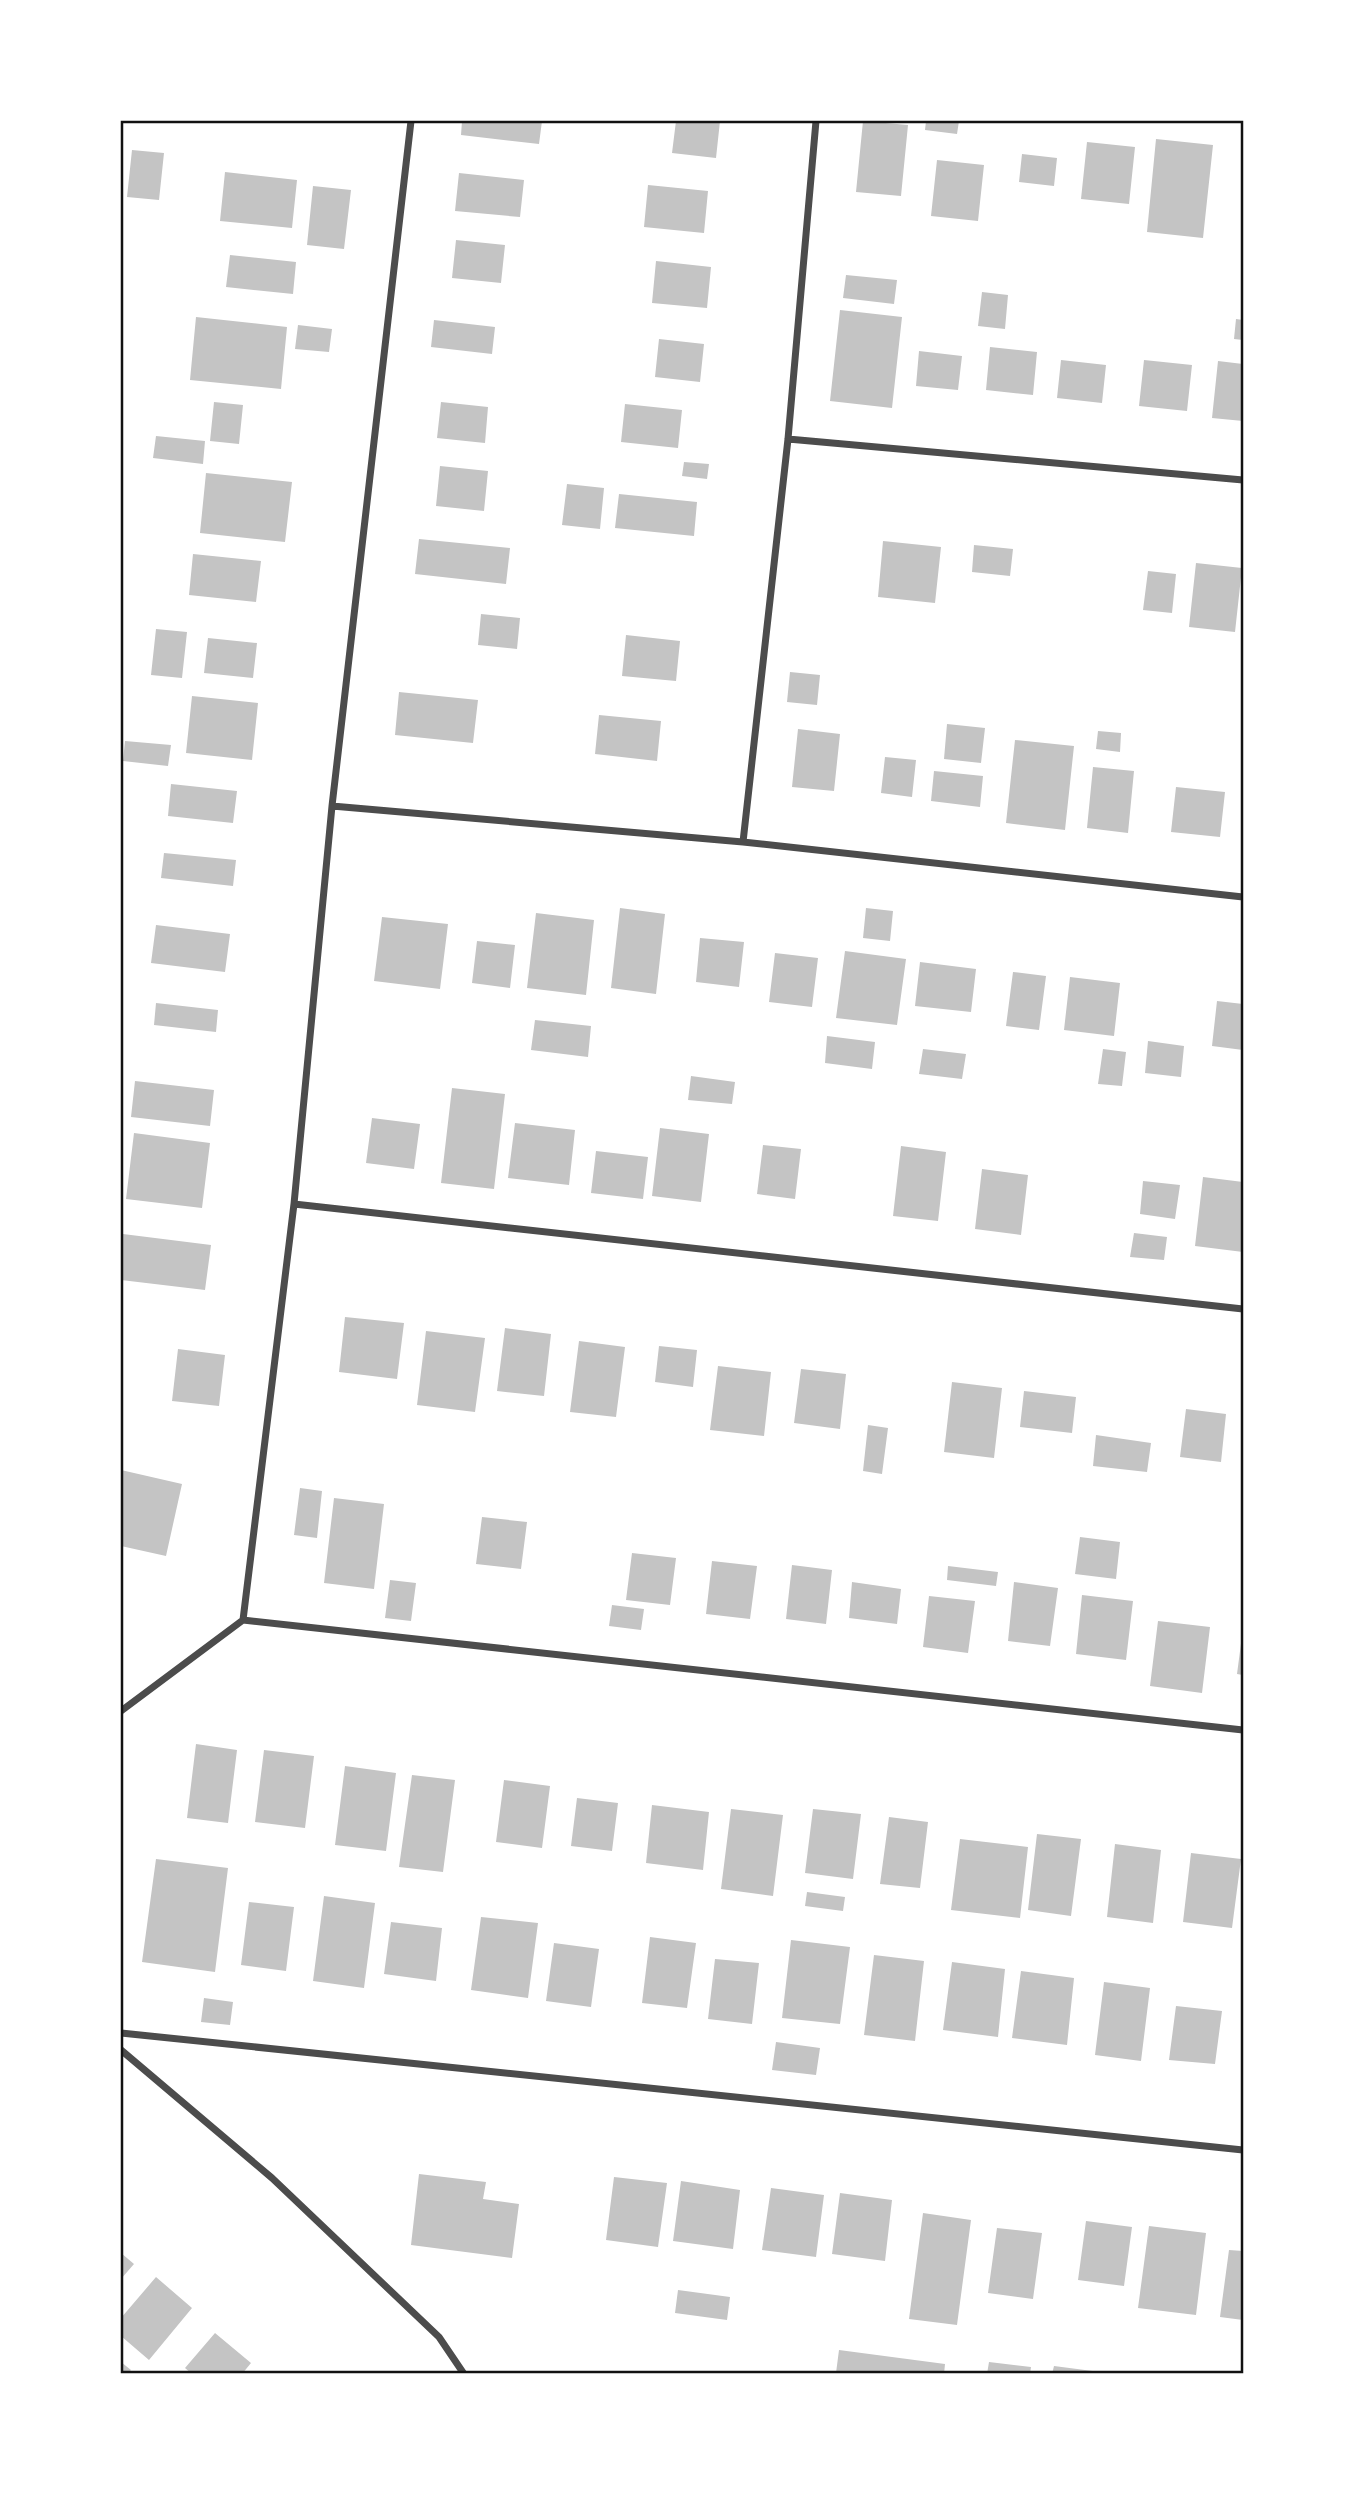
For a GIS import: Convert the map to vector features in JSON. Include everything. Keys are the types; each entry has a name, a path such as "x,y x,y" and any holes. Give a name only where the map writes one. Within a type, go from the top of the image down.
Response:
{"street":[{"path":"243,1620 294,1204 332,806 411,121"},
{"path":"743,842 789,439 816,121"},
{"path":"789,439 1243,480"},
{"path":"332,806 743,842 1243,897"},
{"path":"294,1204 1243,1309"},
{"path":"121,1711 243,1620 1243,1730"},
{"path":"121,2033 1243,2150"},
{"path":"121,2050 272,2178 439,2337 464,2374"}],"building":[{"path":"462,121 542,121 539,144 461,135"},
{"path":"676,121 720,121 716,158 672,153"},
{"path":"863,121 908,125 901,196 856,192"},
{"path":"926,121 959,121 957,134 925,130"},
{"path":"1156,139 1213,145 1203,238 1147,232"},
{"path":"1087,142 1135,147 1129,204 1081,199"},
{"path":"132,150 164,153 159,200 127,197"},
{"path":"1022,154 1057,158 1054,186 1019,182"},
{"path":"937,160 984,165 978,221 931,216"},
{"path":"225,172 297,180 292,228 220,221"},
{"path":"459,173 524,180 520,217 455,211"},
{"path":"648,185 708,191 704,233 644,227"},
{"path":"313,186 351,190 344,249 307,245"},
{"path":"456,240 505,245 501,283 452,278"},
{"path":"230,255 296,262 293,294 226,287"},
{"path":"656,261 711,267 707,308 652,303"},
{"path":"846,275 897,280 894,304 843,298"},
{"path":"982,292 1008,295 1005,329 978,326"},
{"path":"840,310 902,317 892,408 830,401"},
{"path":"196,317 287,327 281,389 190,380"},
{"path":"1236,319 1243,320 1243,340 1234,339"},
{"path":"434,320 495,327 492,354 431,347"},
{"path":"298,325 332,329 329,352 295,349"},
{"path":"659,339 704,344 700,382 655,377"},
{"path":"990,347 1037,352 1033,395 986,390"},
{"path":"919,351 962,356 958,390 916,386"},
{"path":"1061,360 1106,365 1102,403 1057,398"},
{"path":"1144,360 1192,365 1187,411 1139,406"},
{"path":"1218,361 1243,364 1243,421 1212,418"},
{"path":"214,402 243,405 239,444 210,441"},
{"path":"441,402 488,407 485,443 437,438"},
{"path":"625,404 682,410 678,448 621,442"},
{"path":"156,436 205,441 203,464 153,458"},
{"path":"684,462 709,464 707,479 682,476"},
{"path":"440,466 488,471 484,511 436,506"},
{"path":"206,473 292,482 285,542 200,533"},
{"path":"567,484 604,488 600,529 562,525"},
{"path":"619,494 697,502 694,536 615,528"},
{"path":"419,539 510,548 506,584 415,574"},
{"path":"883,541 941,547 935,603 878,597"},
{"path":"974,545 1013,549 1010,576 972,572"},
{"path":"193,554 261,561 256,602 189,595"},
{"path":"1196,563 1242,568 1235,632 1189,627"},
{"path":"1148,571 1176,574 1172,613 1143,610"},
{"path":"481,614 520,618 517,649 478,645"},
{"path":"156,629 187,632 182,678 151,675"},
{"path":"626,635 680,641 676,681 622,676"},
{"path":"208,638 257,643 253,678 204,673"},
{"path":"790,672 820,675 817,705 787,702"},
{"path":"399,692 478,700 473,743 395,735"},
{"path":"192,696 258,703 252,760 186,753"},
{"path":"599,715 661,721 657,761 595,754"},
{"path":"947,724 985,728 981,763 944,759"},
{"path":"798,729 840,734 834,791 792,787"},
{"path":"1098,731 1121,733 1120,752 1096,749"},
{"path":"1015,740 1074,746 1065,830 1006,823"},
{"path":"125,741 171,745 168,766 123,761"},
{"path":"885,757 916,760 912,797 881,793"},
{"path":"1093,767 1134,771 1128,833 1087,828"},
{"path":"934,771 983,776 980,807 931,801"},
{"path":"171,784 237,791 233,823 168,816"},
{"path":"1176,787 1225,792 1220,837 1171,832"},
{"path":"164,853 236,860 233,886 161,878"},
{"path":"620,908 665,914 656,994 611,988"},
{"path":"866,908 893,911 890,941 863,938"},
{"path":"536,913 594,920 586,995 527,988"},
{"path":"382,917 448,924 440,989 374,981"},
{"path":"156,925 230,934 225,972 151,963"},
{"path":"700,938 744,942 739,987 696,982"},
{"path":"477,941 515,945 510,988 472,983"},
{"path":"845,951 906,959 897,1025 836,1018"},
{"path":"775,953 818,958 812,1007 769,1002"},
{"path":"920,962 976,969 971,1012 915,1006"},
{"path":"1013,972 1046,976 1039,1030 1006,1026"},
{"path":"1070,977 1120,983 1114,1036 1064,1030"},
{"path":"1217,1001 1243,1004 1243,1050 1212,1046"},
{"path":"156,1003 218,1010 216,1032 154,1025"},
{"path":"535,1020 591,1026 588,1057 531,1050"},
{"path":"827,1036 875,1042 872,1069 825,1063"},
{"path":"1148,1041 1184,1046 1181,1077 1145,1073"},
{"path":"923,1049 966,1054 962,1079 919,1074"},
{"path":"1103,1049 1126,1052 1122,1086 1098,1084"},
{"path":"691,1076 735,1082 732,1104 688,1100"},
{"path":"135,1081 214,1090 210,1126 131,1117"},
{"path":"452,1088 505,1094 494,1189 441,1183"},
{"path":"372,1118 420,1124 414,1169 366,1163"},
{"path":"515,1123 575,1130 569,1185 508,1178"},
{"path":"660,1128 709,1134 701,1202 652,1196"},
{"path":"134,1133 210,1143 202,1208 126,1199"},
{"path":"763,1145 801,1149 795,1199 757,1194"},
{"path":"901,1146 946,1152 938,1221 893,1216"},
{"path":"596,1151 648,1157 643,1199 591,1193"},
{"path":"982,1169 1028,1175 1021,1235 975,1229"},
{"path":"1203,1177 1243,1182 1243,1252 1195,1246"},
{"path":"1143,1181 1180,1185 1175,1219 1140,1214"},
{"path":"1134,1233 1167,1237 1164,1260 1130,1257"},
{"path":"123,1234 211,1245 205,1290 121,1280"},
{"path":"345,1317 404,1323 397,1379 339,1372"},
{"path":"505,1328 551,1334 544,1396 497,1391"},
{"path":"426,1331 485,1338 475,1412 417,1405"},
{"path":"579,1341 625,1347 616,1417 570,1412"},
{"path":"659,1346 697,1350 693,1387 655,1382"},
{"path":"178,1349 225,1355 219,1406 172,1401"},
{"path":"718,1366 771,1372 764,1436 710,1430"},
{"path":"801,1369 846,1374 840,1429 794,1423"},
{"path":"952,1382 1002,1388 994,1458 944,1452"},
{"path":"1024,1391 1076,1397 1072,1433 1020,1427"},
{"path":"1186,1409 1226,1414 1221,1462 1180,1457"},
{"path":"868,1425 888,1428 882,1474 863,1471"},
{"path":"1096,1435 1151,1443 1147,1472 1093,1466"},
{"path":"121,1470 182,1484 166,1556 121,1546"},
{"path":"300,1488 322,1491 317,1538 294,1535"},
{"path":"334,1498 384,1504 374,1589 324,1583"},
{"path":"482,1517 527,1522 521,1569 476,1564"},
{"path":"1080,1537 1120,1542 1116,1579 1075,1574"},
{"path":"632,1553 676,1558 670,1605 626,1600"},
{"path":"712,1561 757,1566 750,1619 706,1614"},
{"path":"792,1565 832,1570 826,1624 786,1619"},
{"path":"948,1566 998,1572 996,1586 947,1580"},
{"path":"390,1580 416,1583 411,1621 385,1618"},
{"path":"852,1582 901,1589 897,1624 849,1618"},
{"path":"1014,1582 1058,1588 1050,1646 1008,1641"},
{"path":"1082,1595 1133,1601 1126,1660 1076,1654"},
{"path":"929,1596 975,1601 968,1653 923,1647"},
{"path":"612,1605 644,1609 641,1630 609,1626"},
{"path":"1158,1621 1210,1627 1202,1693 1150,1686"},
{"path":"1243,1637 1243,1675 1237,1674"},
{"path":"196,1744 237,1750 228,1823 187,1818"},
{"path":"264,1750 314,1756 305,1828 255,1822"},
{"path":"345,1766 396,1773 386,1851 335,1845"},
{"path":"412,1775 455,1780 443,1872 399,1867"},
{"path":"504,1780 550,1786 542,1848 496,1842"},
{"path":"577,1798 618,1803 612,1851 571,1846"},
{"path":"652,1805 709,1812 703,1870 646,1863"},
{"path":"731,1809 783,1815 773,1896 721,1889"},
{"path":"813,1809 861,1814 853,1879 805,1873"},
{"path":"889,1817 928,1822 920,1888 880,1884"},
{"path":"1037,1834 1081,1839 1071,1916 1028,1910"},
{"path":"960,1839 1028,1847 1020,1918 951,1910"},
{"path":"1115,1844 1161,1850 1153,1923 1107,1917"},
{"path":"1191,1853 1241,1859 1232,1928 1183,1922"},
{"path":"156,1859 228,1868 215,1972 142,1962"},
{"path":"807,1892 845,1897 843,1911 805,1906"},
{"path":"324,1896 375,1903 364,1988 313,1981"},
{"path":"249,1902 294,1907 286,1971 241,1965"},
{"path":"481,1917 538,1923 528,1998 471,1990"},
{"path":"391,1922 442,1928 436,1981 384,1974"},
{"path":"650,1937 696,1943 687,2008 642,2003"},
{"path":"791,1940 850,1947 840,2024 782,2018"},
{"path":"554,1943 599,1949 591,2007 546,2001"},
{"path":"874,1955 924,1961 915,2041 864,2035"},
{"path":"715,1959 759,1963 752,2024 708,2019"},
{"path":"952,1962 1005,1969 998,2037 943,2030"},
{"path":"1021,1971 1074,1978 1067,2045 1012,2038"},
{"path":"1104,1982 1150,1988 1141,2061 1095,2055"},
{"path":"204,1998 233,2002 230,2025 201,2022"},
{"path":"1176,2006 1222,2011 1215,2064 1169,2060"},
{"path":"776,2042 820,2048 816,2075 772,2070"},
{"path":"419,2174 486,2182 483,2199 519,2204 512,2258 411,2245"},
{"path":"614,2177 667,2183 658,2247 606,2240"},
{"path":"681,2181 740,2190 733,2249 673,2241"},
{"path":"771,2188 824,2195 816,2257 762,2250"},
{"path":"840,2193 892,2200 885,2261 832,2254"},
{"path":"923,2213 971,2220 957,2325 909,2319"},
{"path":"1086,2221 1132,2227 1124,2286 1078,2280"},
{"path":"1149,2226 1206,2233 1196,2315 1138,2308"},
{"path":"997,2228 1042,2233 1033,2299 988,2293"},
{"path":"1229,2250 1243,2251 1243,2320 1220,2317"},
{"path":"121,2253 134,2264 121,2279"},
{"path":"156,2277 192,2308 149,2360 121,2336 121,2318"},
{"path":"678,2290 730,2297 727,2320 675,2313"},
{"path":"215,2333 251,2363 242,2374 192,2374 185,2368"},
{"path":"839,2350 945,2364 944,2374 836,2373"},
{"path":"121,2362 131,2370 127,2374 121,2374"},
{"path":"989,2362 1031,2367 1030,2374 987,2374"},
{"path":"1054,2366 1108,2373 1108,2374 1052,2374"}]}
